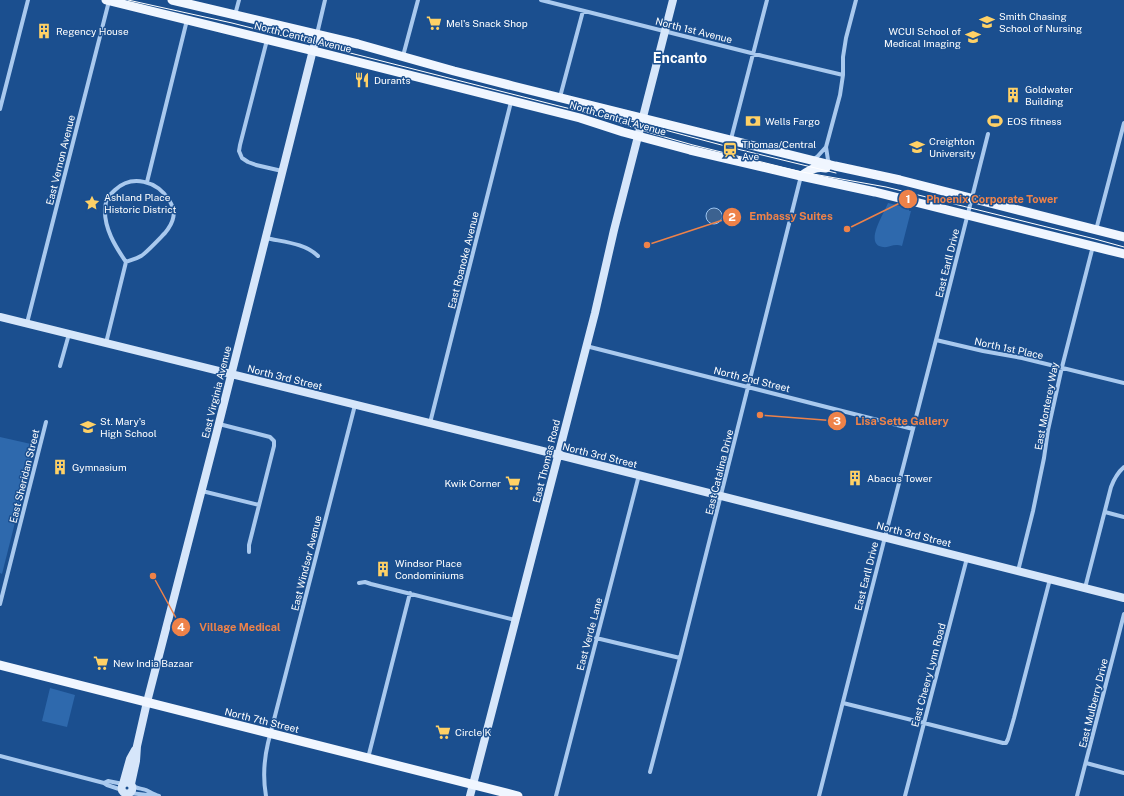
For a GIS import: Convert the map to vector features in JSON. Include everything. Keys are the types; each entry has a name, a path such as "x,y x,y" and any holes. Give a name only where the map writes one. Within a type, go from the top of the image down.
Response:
{"main road":[{"name":"North Central Avenue","path":"107,0 267,40 315,43 403,56 454,71 835,166 900,180 1124,237"},
{"name":"North Central Avenue","path":"172,0 235,15 315,43 511,102 639,133 801,176 875,192 1124,254"},
{"path":"801,176 815,168 820,167 845,172 855,170"},
{"name":"North 7th Street","path":"0,666 518,796"}],"street":[{"path":"0,109 28,0"},
{"name":"East Vernon Avenue","path":"27,323 107,0"},
{"path":"235,15 239,0"},
{"path":"315,43 325,0"},
{"path":"403,56 418,0"},
{"name":"North 1st Avenue","path":"541,0 753,54 843,75"},
{"name":"East Thomas Road","path":"470,796 673,0"},
{"path":"731,140 766,0"},
{"path":"835,166 828,160 826,147 840,95 846,38 856,0"},
{"path":"560,97 583,11"},
{"path":"146,182 187,20"},
{"path":"267,40 239,151 242,158 248,162 282,171"},
{"name":"East Virginia Avenue","path":"126,790 130,759 136,746 202,491 315,43"},
{"name":"East Roanoke Avenue","path":"430,423 511,102"},
{"path":"1096,230 1124,123"},
{"name":"East Earll Drive","path":"819,796 988,134"},
{"path":"812,160 817,158 826,147"},
{"name":"East Catalina Drive","path":"650,772 801,176"},
{"path":"106,343 126,262 109,232 105,214 106,200 118,187 125,183 136,181 146,182 157,186 166,194 173,206 174,217 170,228 141,256 126,262"},
{"path":"265,237 305,247 313,251 318,256"},
{"name":"East Monterey Way","path":"1018,571 1033,511 1048,430 1062,368 1093,246"},
{"name":"North 3rd Street","path":"0,317 885,536 1124,598"},
{"path":"60,366 69,334"},
{"name":"North 1st Place","path":"936,340 1022,358 1124,383"},
{"name":"North 2nd Street","path":"586,345 913,428"},
{"name":"East Windsor Avenue","path":"266,796 264,786 265,763 270,733 355,405"},
{"name":"East Sheridan Street","path":"0,604 46,422"},
{"path":"218,424 274,440 274,446 249,545 249,552"},
{"path":"1085,588 1111,487 1118,472 1124,468"},
{"name":"East Verde Lane","path":"556,796 639,475"},
{"path":"202,491 259,505"},
{"path":"1104,512 1124,517"},
{"name":"East Cheery Lynn Road","path":"905,796 967,558"},
{"path":"843,703 1003,743 1006,742 1010,732 1050,579"},
{"path":"358,583 368,583 516,620"},
{"path":"368,759 410,593"},
{"name":"East Mulberry Drive","path":"1077,796 1124,614"},
{"path":"596,638 680,658"},
{"path":"0,756 104,783 108,782 126,790 146,796 152,794"},
{"path":"1086,763 1124,773"},
{"path":"126,790 135,787 159,796"}],"shaded area":[{"path":"888,203 909,208 909,211 911,211 902,246 896,245 883,247 877,245 875,241 877,228"},
{"path":"714,208 721,213 722,216 717,223 714,224 707,219 706,216 711,209"},
{"path":"0,437 31,444 30,447 33,451 2,574 0,573"},
{"path":"50,688 75,695 67,727 42,721"}],"tram line":[{"path":"128,0 232,23 591,114 693,145 802,172 886,187 1124,247"},
{"path":"627,120 836,173"}],"place":[{"name":"Smith Chasing School of Nursing","path":"987,22"},
{"name":"Mel's Snack Shop","path":"434,23"},
{"name":"Regency House","path":"44,31"},
{"name":"WCUI School of Medical Imaging","path":"973,37"},
{"name":"Durants","path":"362,80"},
{"name":"Goldwater Building","path":"1013,95"},
{"name":"Wells Fargo","path":"753,121"},
{"name":"EOS fitness","path":"995,121"},
{"name":"Creighton University","path":"917,147"},
{"name":"Thomas/Central Ave","path":"730,150"},
{"name":"Ashland Place Historic District","path":"92,203"},
{"name":"Phoenix Corporate Tower","path":"847,229"},
{"name":"Embassy Suites","path":"647,245"},
{"name":"Lisa Sette Gallery","path":"760,415"},
{"name":"St. Mary's High School","path":"88,427"},
{"name":"Gymnasium","path":"60,467"},
{"name":"Abacus Tower","path":"855,478"},
{"name":"Kwik Corner","path":"513,483"},
{"name":"Windsor Place Condominiums","path":"383,569"},
{"name":"Village Medical","path":"153,576"},
{"name":"New India Bazaar","path":"101,663"},
{"name":"Circle K","path":"443,732"}],"district":[{"name":"Encanto","path":"680,58"}]}
